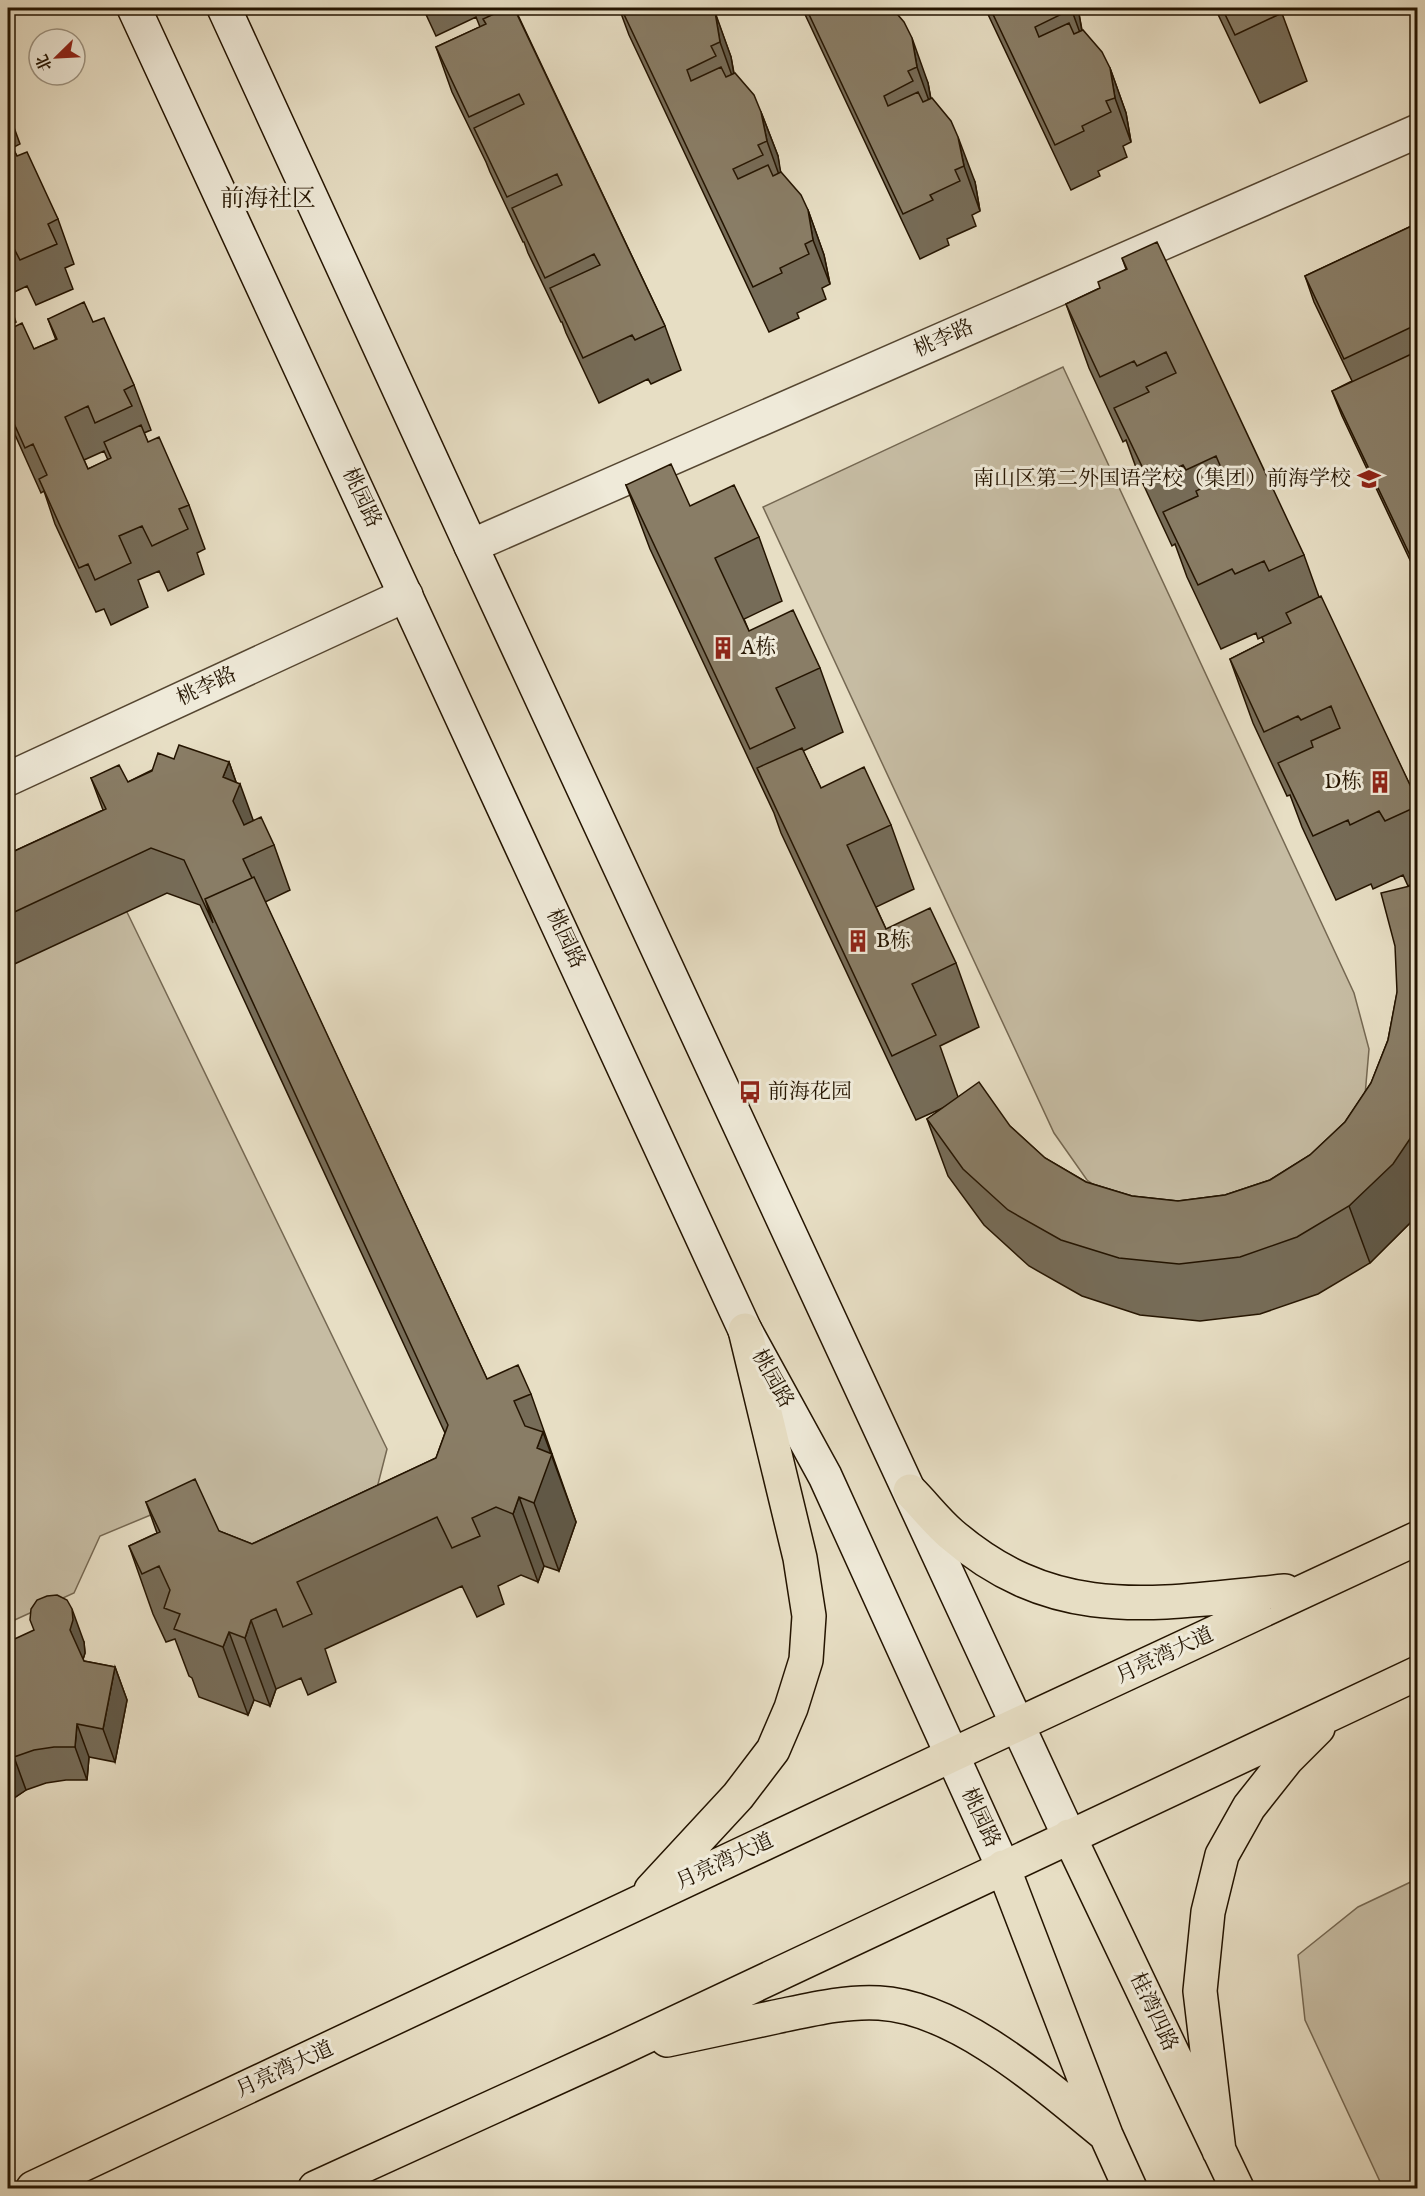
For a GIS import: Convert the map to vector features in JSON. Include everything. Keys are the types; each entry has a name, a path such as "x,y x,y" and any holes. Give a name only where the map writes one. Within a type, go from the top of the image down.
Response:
{"main road":[{"name":"桃园路","path":"134,8 745,1330 825,1476 1003,1867"},
{"path":"224,8 1069,1836"},
{"name":"桃李路","path":"471,546 1418,131"},
{"name":"桃李路","path":"8,779 406,595"},
{"path":"638,1904 738,1796 772,1749 791,1708 807,1660 809,1616 800,1558 745,1330"},
{"path":"910,1491 951,1534 980,1555 1008,1573 1037,1587 1075,1598 1110,1603 1149,1604 1311,1588"},
{"name":"月亮湾大道","path":"33,2188 1418,1538"},
{"path":"315,2188 613,2052 1418,1673"},
{"path":"1220,2151 1200,1991 1206,1925 1222,1855 1249,1807 1287,1759 1333,1713"},
{"name":"桂湾四路","path":"1069,1836 1237,2188"},
{"path":"1003,1867 1106,2135 1130,2188"},
{"path":"613,2052 820,2007 871,2003 892,2005 932,2015 988,2046 1022,2068 1106,2135"}],"shaded area":[{"path":"1063,367 1354,993 1369,1049 1364,1107 1299,1199 1134,1213 1087,1180 1054,1133 763,507"},
{"path":"125,908 387,1449 376,1492 224,1565 170,1507 100,1536 74,1593 8,1623 8,937"},
{"path":"1417,1879 1417,2188 1383,2188 1305,2020 1298,1955 1358,1907"}],"building":[{"path":"507,8 514,8 665,326 635,340 632,335 583,358 550,288 600,265 594,254 545,278 512,208 562,185 557,174 507,197 474,128 524,104 519,94 469,117 436,47 486,24 483,19"},
{"path":"621,8 713,8 720,42 711,46 716,56 687,70 691,81 721,67 726,77 735,73 754,95 761,112 767,141 758,145 763,155 733,169 738,179 768,165 773,176 781,172 801,195 808,210 813,240 805,244 809,254 780,268 782,273 753,287"},
{"path":"806,8 892,8 904,22 912,38 917,67 908,71 913,81 884,96 888,106 918,92 923,102 932,98 951,121 958,137 964,166 955,170 960,181 930,195 933,200 903,214"},
{"path":"990,8 1062,8 1064,13 1035,27 1039,37 1069,23 1074,34 1083,30 1102,52 1110,68 1115,98 1106,101 1111,112 1082,126 1084,131 1055,145"},
{"path":"1222,8 1280,8 1282,13 1235,35"},
{"path":"9,140 17,156 27,152 58,219 48,224 57,244 20,260 10,241 8,242"},
{"path":"1418,223 1418,324 1344,359 1305,276"},
{"path":"1157,242 1304,555 1269,571 1264,561 1235,574 1232,569 1198,585 1163,512 1198,496 1196,491 1225,477 1216,456 1186,470 1183,465 1149,481 1114,408 1149,392 1146,387 1176,373 1166,352 1137,366 1134,361 1100,377 1066,304 1100,288 1098,282 1127,269 1122,258"},
{"path":"84,302 93,322 104,318 134,385 124,390 132,406 95,423 88,406 65,417 88,469 111,458 104,442 141,425 148,442 159,437 189,505 179,509 188,529 152,546 142,526 119,536 131,563 95,580 88,564 79,568 39,479 47,475 33,444 25,448 8,410 8,330 22,323 34,349 57,339 48,319"},
{"path":"1418,351 1418,572 1332,391"},
{"path":"671,464 690,506 734,485 759,537 715,558 749,631 793,610 820,668 776,688 795,728 750,749 626,485"},
{"path":"1321,596 1418,806 1385,821 1379,811 1350,825 1348,820 1313,836 1278,763 1313,747 1311,741 1340,728 1331,706 1301,720 1298,716 1264,732 1230,659 1264,642 1262,637 1291,623 1286,613"},
{"path":"179,745 229,762 223,777 240,784 233,801 244,825 261,817 274,845 243,859 252,878 205,899 213,923 184,860 151,848 8,915 8,854 106,809 91,778 119,765 128,782 152,771 158,753 174,759"},
{"path":"802,748 821,788 864,767 891,825 847,845 886,929 930,908 956,963 912,984 936,1035 892,1056 757,768"},
{"path":"254,877 487,1379 518,1365 531,1394 514,1401 525,1426 543,1432 537,1448 552,1454 534,1503 519,1497 513,1514 496,1507 472,1518 480,1536 452,1548 437,1517 297,1582 312,1614 283,1627 276,1609 251,1620 245,1638 229,1632 223,1647 174,1629 180,1614 164,1608 170,1590 159,1566 142,1574 129,1546 160,1532 146,1502 195,1479 219,1531 252,1544 436,1458 448,1425 205,899"},
{"path":"1418,884 1418,1127 1393,1164 1349,1206 1297,1237 1240,1257 1179,1264 1119,1258 1061,1240 1008,1210 963,1169 927,1119 979,1082 1010,1126 1045,1158 1086,1182 1132,1196 1178,1201 1225,1195 1270,1180 1310,1155 1345,1122 1371,1083 1388,1040 1397,992 1395,946 1381,893"},
{"path":"57,1595 67,1600 72,1609 73,1620 70,1630 84,1661 115,1667 103,1729 77,1724 75,1747 34,1750 8,1761 8,1642 34,1630 30,1620 31,1609 37,1600"}],"place":[{"name":"南山区第二外国语学校（集团）前海学校","path":"1369,479"},
{"name":"A栋","path":"723,648"},
{"name":"D栋","path":"1380,782"},
{"name":"B栋","path":"858,941"},
{"name":"前海花园","path":"750,1092"}],"district":[{"name":"前海社区","path":"268,199"}]}
